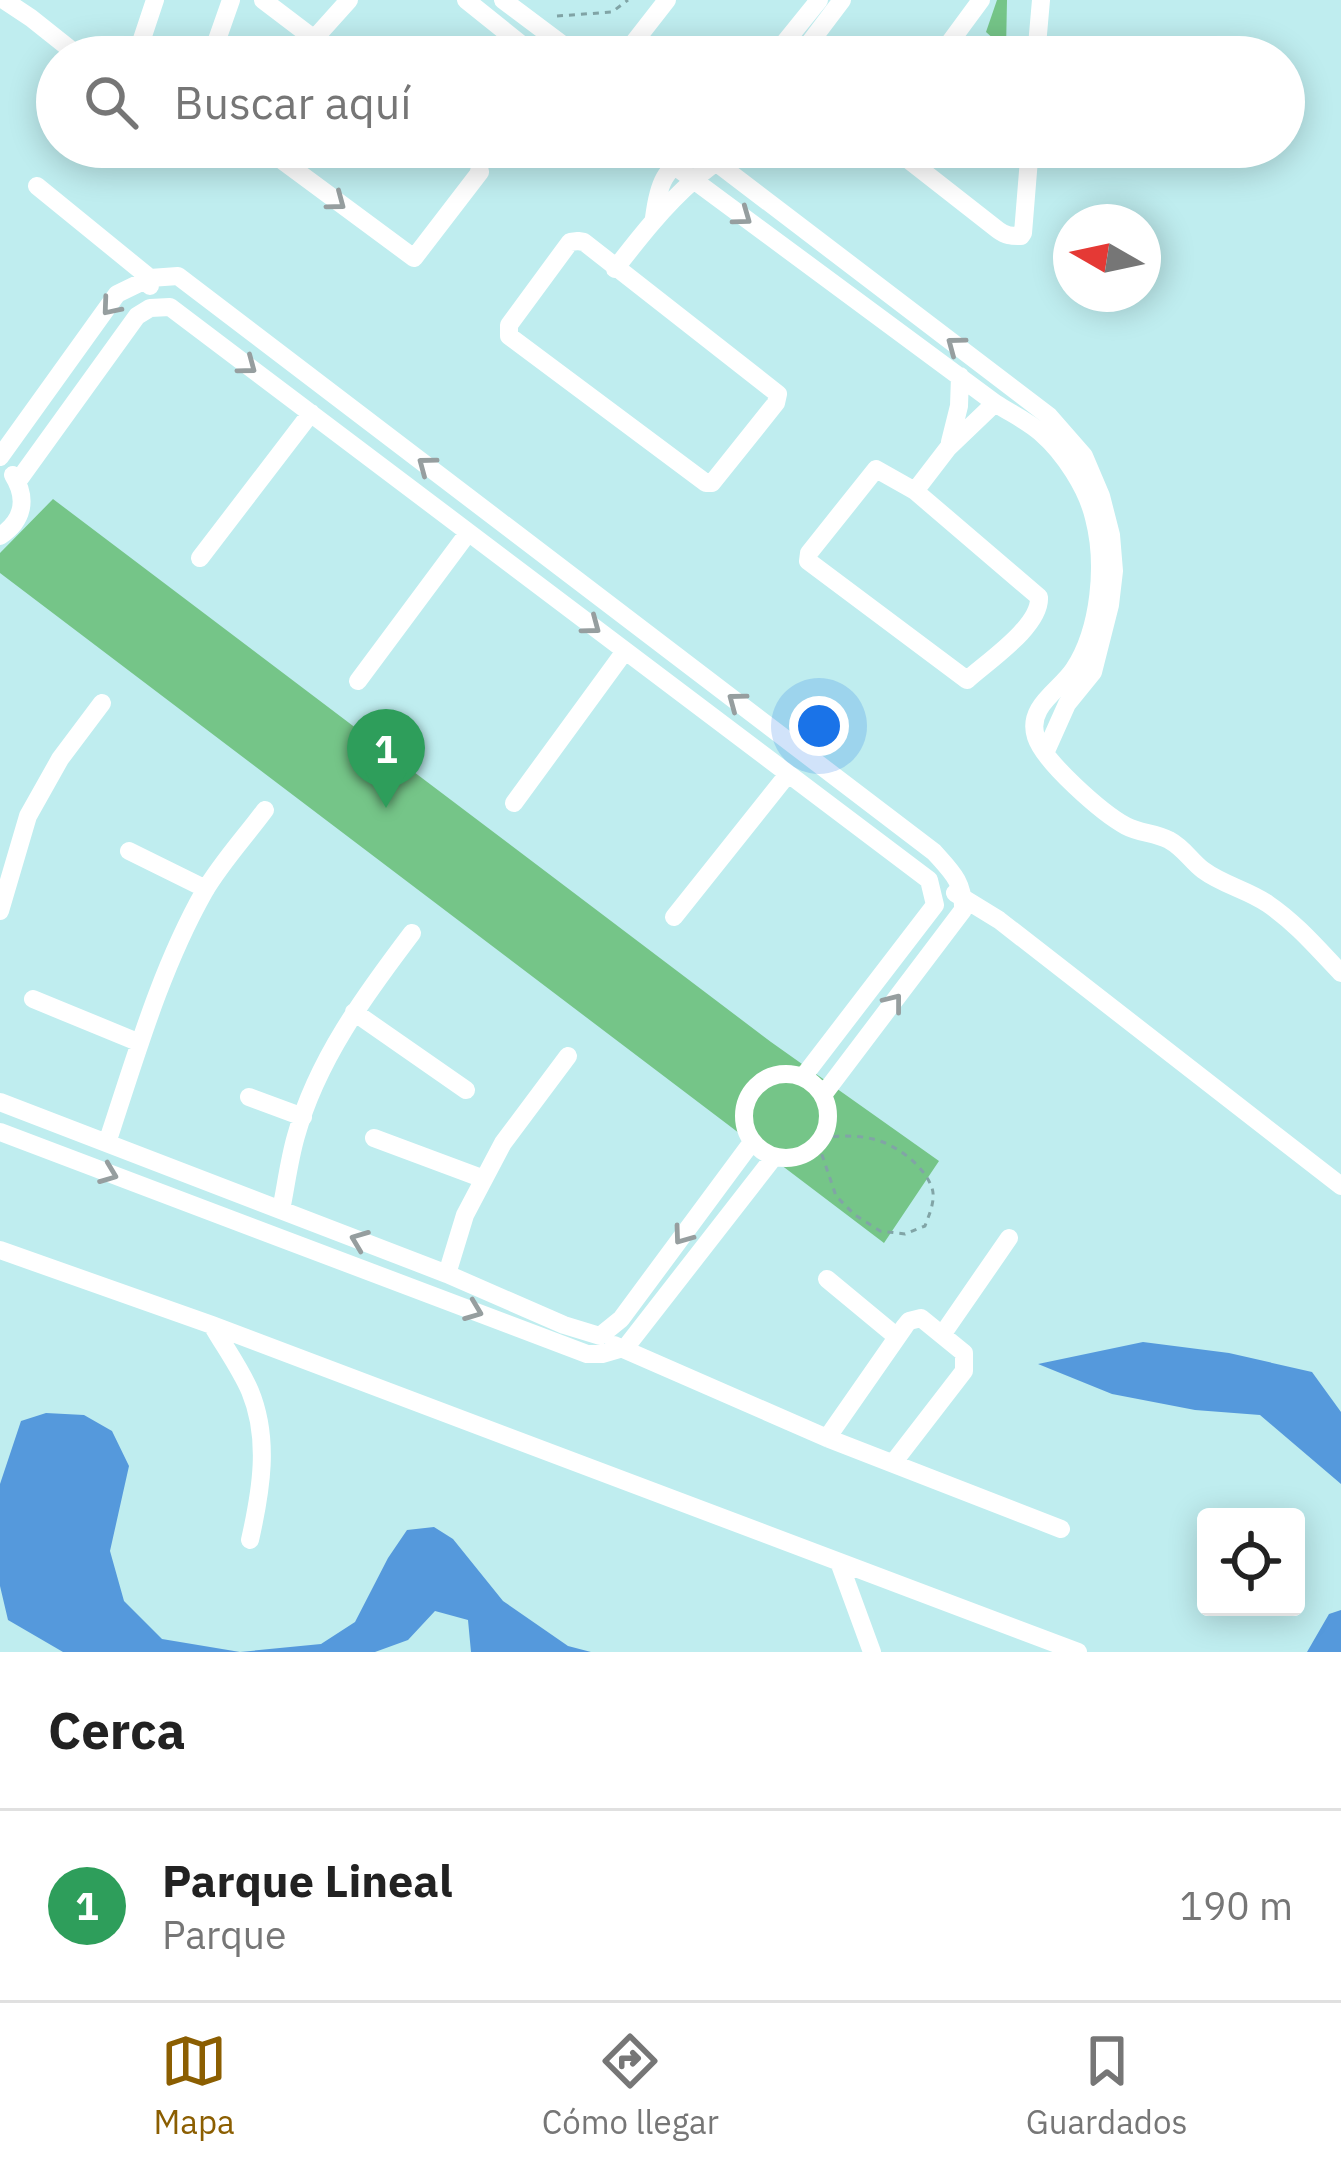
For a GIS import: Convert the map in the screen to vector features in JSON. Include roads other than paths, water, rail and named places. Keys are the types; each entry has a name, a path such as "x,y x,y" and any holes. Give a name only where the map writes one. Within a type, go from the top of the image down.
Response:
{"street":[{"path":"4,0 35,9 60,36"},
{"path":"143,36 155,0"},
{"path":"218,36 231,0"},
{"path":"262,0 310,36"},
{"path":"317,36 350,0"},
{"path":"466,0 511,36"},
{"path":"503,0 551,36"},
{"path":"639,36 667,0"},
{"path":"790,36 819,0"},
{"path":"815,36 842,0"},
{"path":"960,36 981,0"},
{"path":"1038,36 1041,0"},
{"path":"292,168 412,257 479,168"},
{"path":"654,218 658,188 672,168"},
{"path":"676,168 995,403 1044,424"},
{"path":"615,269 654,218 712,168"},
{"path":"721,168 916,316 1084,456 1111,535 1110,605 1100,650 1082,673 1046,751"},
{"path":"919,168 1006,236 1023,233 1028,168"},
{"path":"37,186 150,278"},
{"path":"570,242 584,242 615,269 778,394 776,403 712,482 706,484 509,336 509,325 570,242"},
{"path":"0,536 19,518 22,493 0,461 117,294 150,278 178,276 934,852 959,880 963,910 823,1095"},
{"path":"150,278 150,308"},
{"path":"18,481 137,316 150,308 170,307 929,880 999,920 1341,1186"},
{"path":"902,333 916,316"},
{"path":"948,448 959,406 960,376"},
{"path":"915,491 948,448 995,403"},
{"path":"200,558 311,413"},
{"path":"880,469 915,491 1039,597 1040,608 1031,623 967,680 808,560 873,471 880,469"},
{"path":"358,681 468,532"},
{"path":"547,592 565,571"},
{"path":"514,803 625,651"},
{"path":"1082,673 1043,703 1035,719 1035,734 1055,767 1107,814 1171,841 1202,870 1285,916 1341,974"},
{"path":"0,911 28,815 60,759 102,703"},
{"path":"1043,703 1061,715"},
{"path":"674,916 788,775"},
{"path":"107,1144 183,934 206,889 265,810"},
{"path":"129,851 206,889"},
{"path":"803,1077 934,905 929,880"},
{"path":"281,1210 296,1134 322,1067 412,933"},
{"path":"33,999 140,1043"},
{"path":"355,1012 466,1090"},
{"path":"447,1274 465,1215 503,1144 568,1057"},
{"path":"776,1075 803,1077 823,1095 828,1123 821,1140 802,1156 774,1157 752,1142 746,1129 746,1102 763,1080 776,1075"},
{"path":"249,1097 303,1117"},
{"path":"0,1102 447,1274 600,1336 827,1438 1061,1529"},
{"path":"0,1132 587,1354 626,1346 774,1157"},
{"path":"374,1138 484,1179"},
{"path":"600,1336 621,1319 752,1142"},
{"path":"183,1202 192,1176"},
{"path":"942,1335 1009,1238"},
{"path":"0,1250 212,1325 1078,1652"},
{"path":"826,1279 897,1337"},
{"path":"827,1438 909,1321 918,1318 964,1353 964,1370 893,1463"},
{"path":"212,1325 250,1391 263,1441 258,1507 250,1540"},
{"path":"839,1562 872,1652"}],"water":[{"path":"1143,1342 1229,1353 1312,1372 1341,1412 1341,1484 1260,1415 1195,1410 1112,1394 1038,1364"},
{"path":"46,1413 84,1415 112,1431 129,1466 110,1551 124,1601 162,1639 240,1652 63,1652 8,1620 0,1586 0,1484 21,1421"},
{"path":"434,1527 453,1539 503,1601 568,1646 591,1652 471,1652 468,1620 435,1611 408,1640 375,1652 240,1652 321,1644 355,1622 407,1530"},
{"path":"1341,1610 1341,1652 1307,1652 1329,1614"}],"place":[{"name":"Parque Lineal","path":"386,808"}]}
